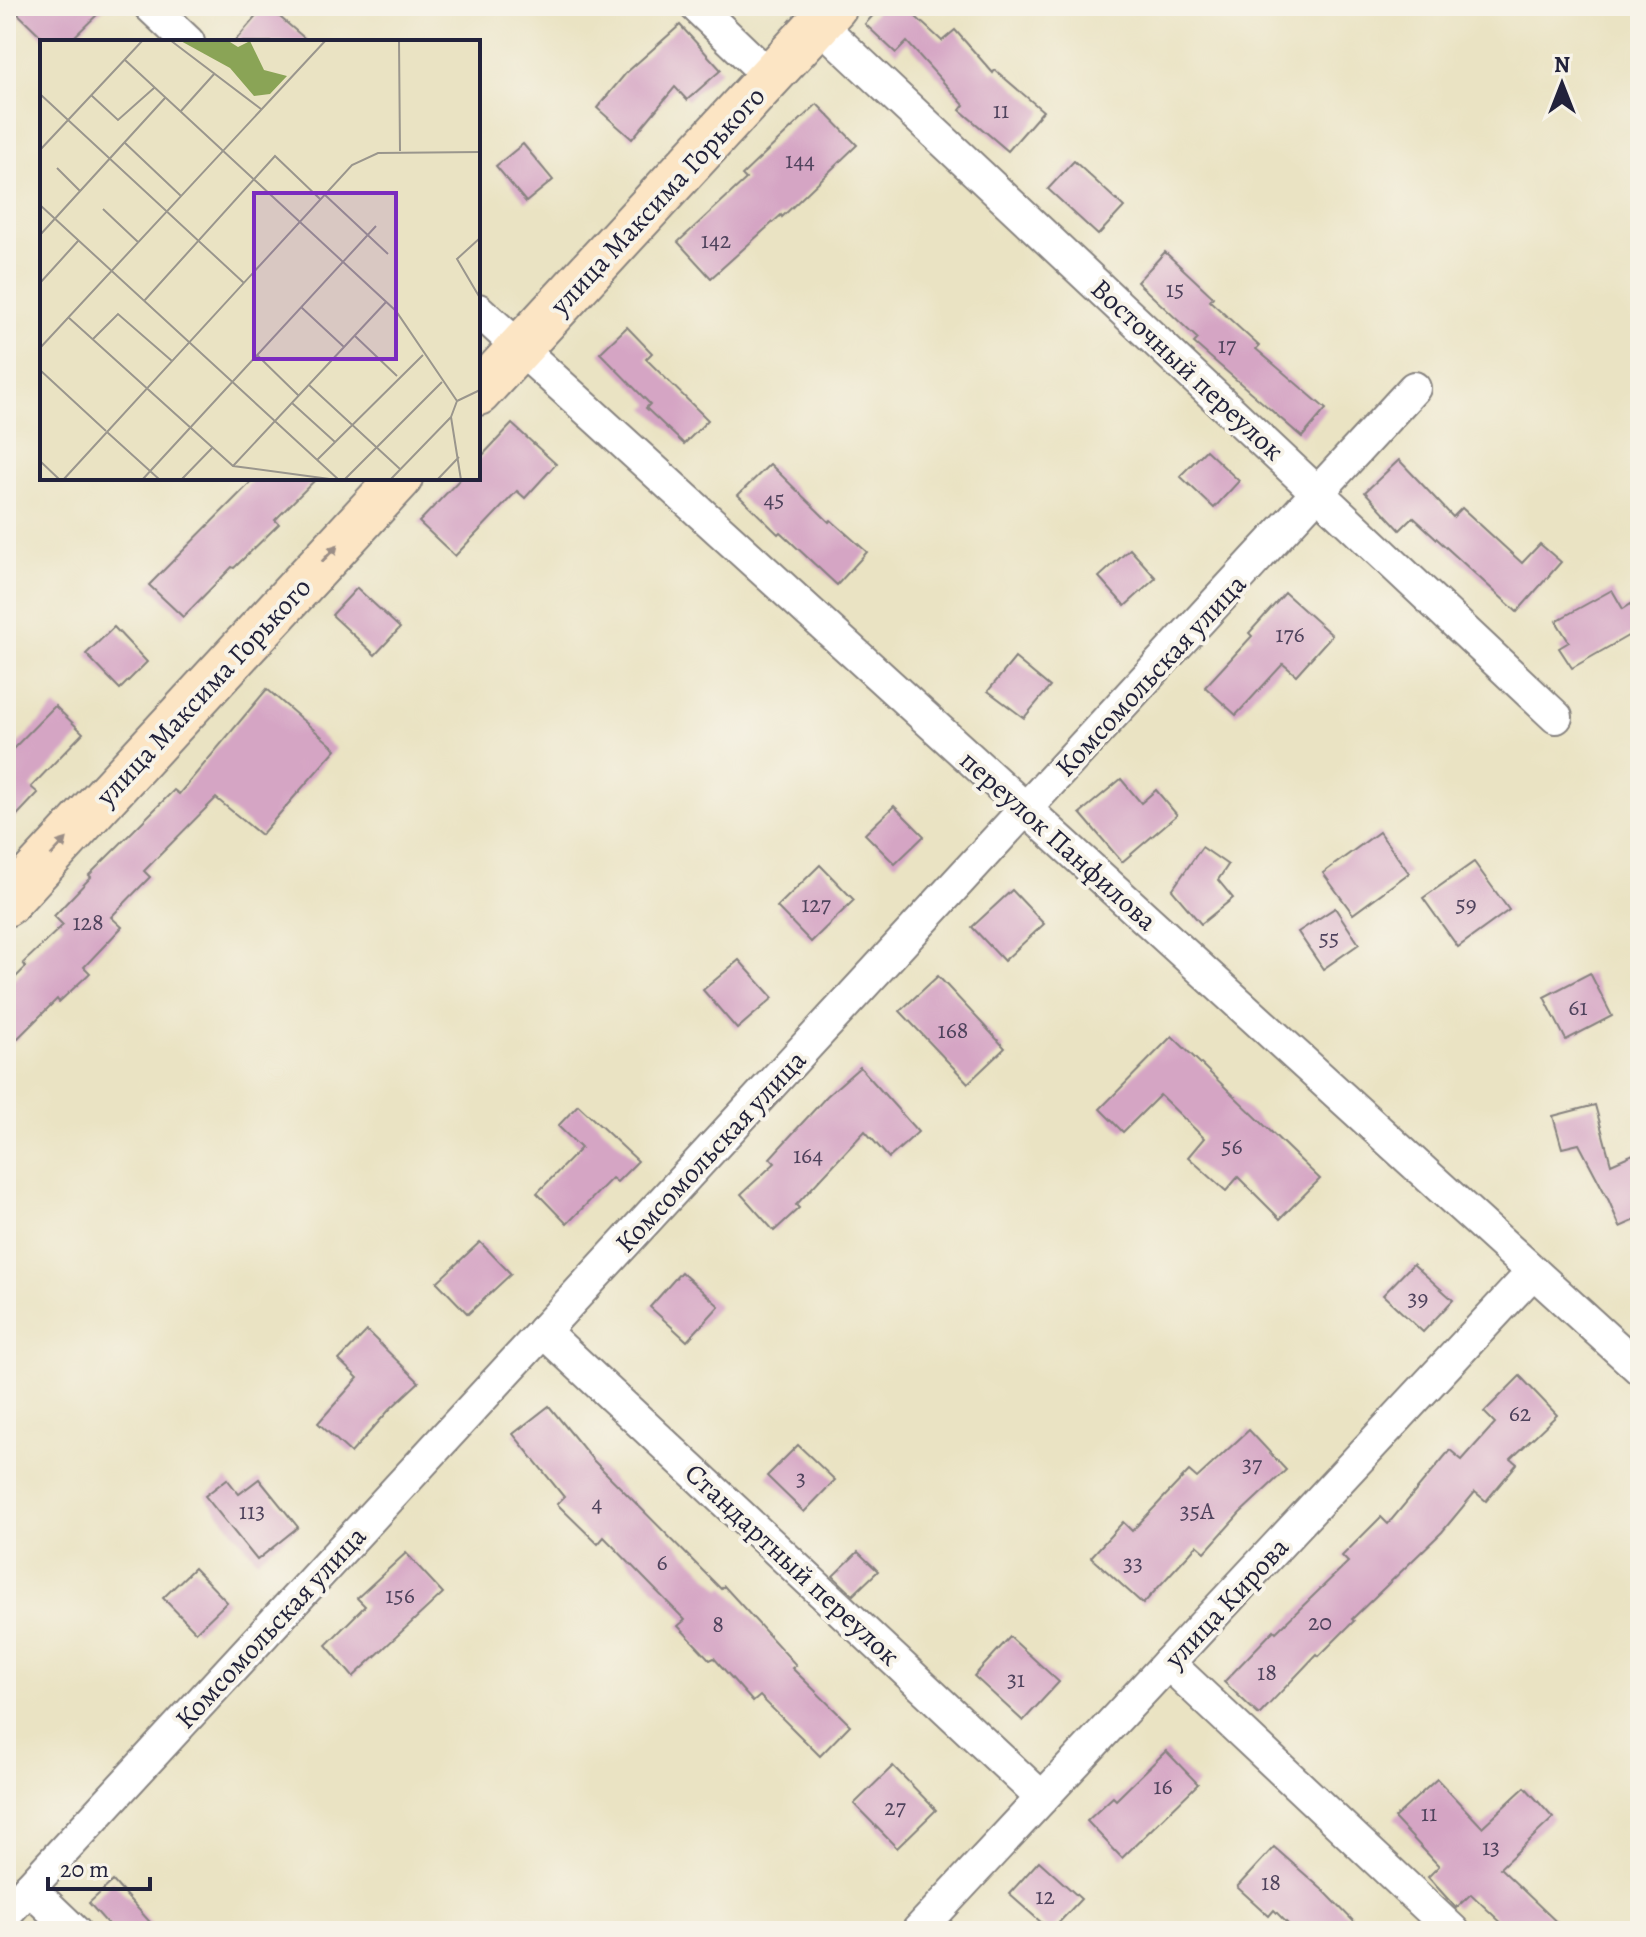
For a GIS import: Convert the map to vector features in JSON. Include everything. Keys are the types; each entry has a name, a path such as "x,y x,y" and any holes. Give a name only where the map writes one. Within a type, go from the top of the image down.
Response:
{"main road":[{"name":"улица Максима Горького","path":"480,391 827,15"},
{"name":"улица Максима Горького","path":"6,904 398,480"}],"street":[{"path":"150,6 186,40"},
{"path":"696,6 770,77"},
{"name":"Восточный переулок","path":"827,15 1318,492 1556,717"},
{"name":"переулок Панфилова","path":"480,312 1640,1369"},
{"name":"Комсомольская улица","path":"6,1913 1414,388"},
{"name":"улица Кирова","path":"918,1931 1533,1272"},
{"name":"Стандартный переулок","path":"543,1331 1042,1798"},
{"path":"1168,1663 1453,1931"},
{"path":"29,1888 74,1931"}],"building":[{"path":"10,6 106,6 71,40 45,40"},
{"path":"267,6 307,40 236,40"},
{"path":"874,6 904,6 942,41 955,30 993,73 995,70 1043,111 1008,151 960,110 964,105 907,42 896,53 865,24 878,10"},
{"path":"680,25 721,70 687,100 675,87 632,139 597,108 626,73"},
{"path":"817,104 857,145 782,217 711,278 678,242 746,179 742,175"},
{"path":"523,144 553,180 526,202 496,166"},
{"path":"1074,161 1124,207 1098,235 1048,189"},
{"path":"1165,252 1213,297 1210,301 1259,346 1256,349 1326,409 1302,437 1194,343 1198,339 1137,282"},
{"path":"627,327 652,353 646,359 708,420 684,444 646,408 650,404 600,353"},
{"path":"512,424 556,464 525,498 517,491 455,556 419,522 459,480 480,480 480,458"},
{"path":"1206,450 1239,481 1214,508 1180,476"},
{"path":"1399,460 1453,517 1462,508 1522,563 1540,544 1561,562 1517,612 1413,517 1400,530 1365,492"},
{"path":"770,464 829,522 831,520 867,552 837,585 738,495"},
{"path":"253,480 315,480 275,520 279,524 183,617 149,585"},
{"path":"1130,549 1156,578 1125,606 1099,577"},
{"path":"357,588 400,628 375,655 332,615"},
{"path":"1612,590 1623,609 1631,604 1640,620 1640,629 1572,668 1559,648 1569,642 1556,621"},
{"path":"1285,593 1332,635 1296,675 1283,664 1236,715 1205,687 1252,636 1249,633"},
{"path":"114,627 147,662 120,689 86,654"},
{"path":"1015,658 1050,687 1024,718 988,691"},
{"path":"267,689 336,749 261,835 216,798 144,871 150,877 111,917 122,927 84,967 90,973 59,1002 57,999 6,1050 6,987 26,967 23,963 63,925 54,916 91,877 89,875 174,790 179,794"},
{"path":"55,706 83,733 31,787 38,793 6,827 6,756"},
{"path":"1121,779 1141,803 1156,790 1177,815 1122,862 1080,813"},
{"path":"894,806 924,836 895,864 865,834"},
{"path":"1379,832 1409,873 1353,914 1323,873"},
{"path":"1202,847 1228,865 1218,880 1233,898 1201,924 1172,890"},
{"path":"1474,862 1509,910 1458,947 1423,898"},
{"path":"820,865 854,900 811,942 777,907"},
{"path":"1012,890 1044,924 1004,961 972,927"},
{"path":"1335,908 1359,944 1323,969 1298,932"},
{"path":"739,960 773,998 737,1029 703,990"},
{"path":"1590,973 1612,1016 1566,1040 1544,997"},
{"path":"938,976 1005,1048 968,1083 900,1011"},
{"path":"1172,1036 1320,1179 1280,1219 1238,1177 1226,1191 1188,1157 1204,1138 1160,1095 1123,1132 1100,1109"},
{"path":"860,1067 918,1132 889,1158 865,1131 796,1205 799,1208 774,1231 741,1194 775,1163 770,1158 827,1096"},
{"path":"578,1105 638,1161 617,1182 612,1178 567,1224 537,1193 581,1148 558,1126"},
{"path":"1595,1105 1611,1164 1640,1151 1640,1218 1620,1227 1579,1144 1562,1148 1553,1116"},
{"path":"480,1242 511,1274 468,1314 437,1282"},
{"path":"1413,1264 1453,1300 1423,1332 1383,1295"},
{"path":"681,1272 719,1306 687,1341 650,1307"},
{"path":"367,1331 419,1382 351,1453 318,1423 358,1378 339,1360"},
{"path":"1520,1376 1557,1415 1511,1459 1517,1464 1486,1501 1475,1492 1442,1532 1259,1715 1224,1682 1274,1630 1276,1632 1348,1562 1342,1556 1381,1517 1388,1524 1450,1450 1462,1460 1495,1423 1484,1412"},
{"path":"549,1406 593,1460 721,1589 724,1586 796,1665 792,1668 850,1725 820,1756 760,1696 753,1702 714,1658 710,1660 678,1626 685,1620 604,1537 598,1544 557,1504 564,1497 513,1434"},
{"path":"1249,1430 1286,1470 1240,1513 1205,1552 1197,1545 1143,1604 1091,1557 1123,1522 1132,1531 1189,1471 1197,1478"},
{"path":"798,1445 835,1480 804,1512 767,1476"},
{"path":"227,1479 239,1494 259,1479 298,1527 257,1560 205,1496"},
{"path":"858,1552 878,1571 853,1595 833,1576"},
{"path":"406,1553 443,1593 353,1677 326,1645 365,1606 357,1598"},
{"path":"194,1568 227,1602 196,1632 163,1598"},
{"path":"1010,1637 1059,1682 1023,1721 974,1676"},
{"path":"1166,1751 1198,1784 1122,1858 1087,1821 1113,1797 1116,1800"},
{"path":"893,1766 936,1810 897,1848 854,1804"},
{"path":"1437,1779 1482,1827 1525,1787 1553,1818 1500,1868 1566,1931 1510,1931 1471,1894 1456,1908 1428,1877 1439,1866 1394,1818"},
{"path":"1274,1847 1363,1931 1295,1931 1274,1910 1269,1916 1237,1887"},
{"path":"1039,1861 1081,1899 1051,1931 1009,1894"},
{"path":"113,1881 158,1931 114,1931 89,1903"}]}
